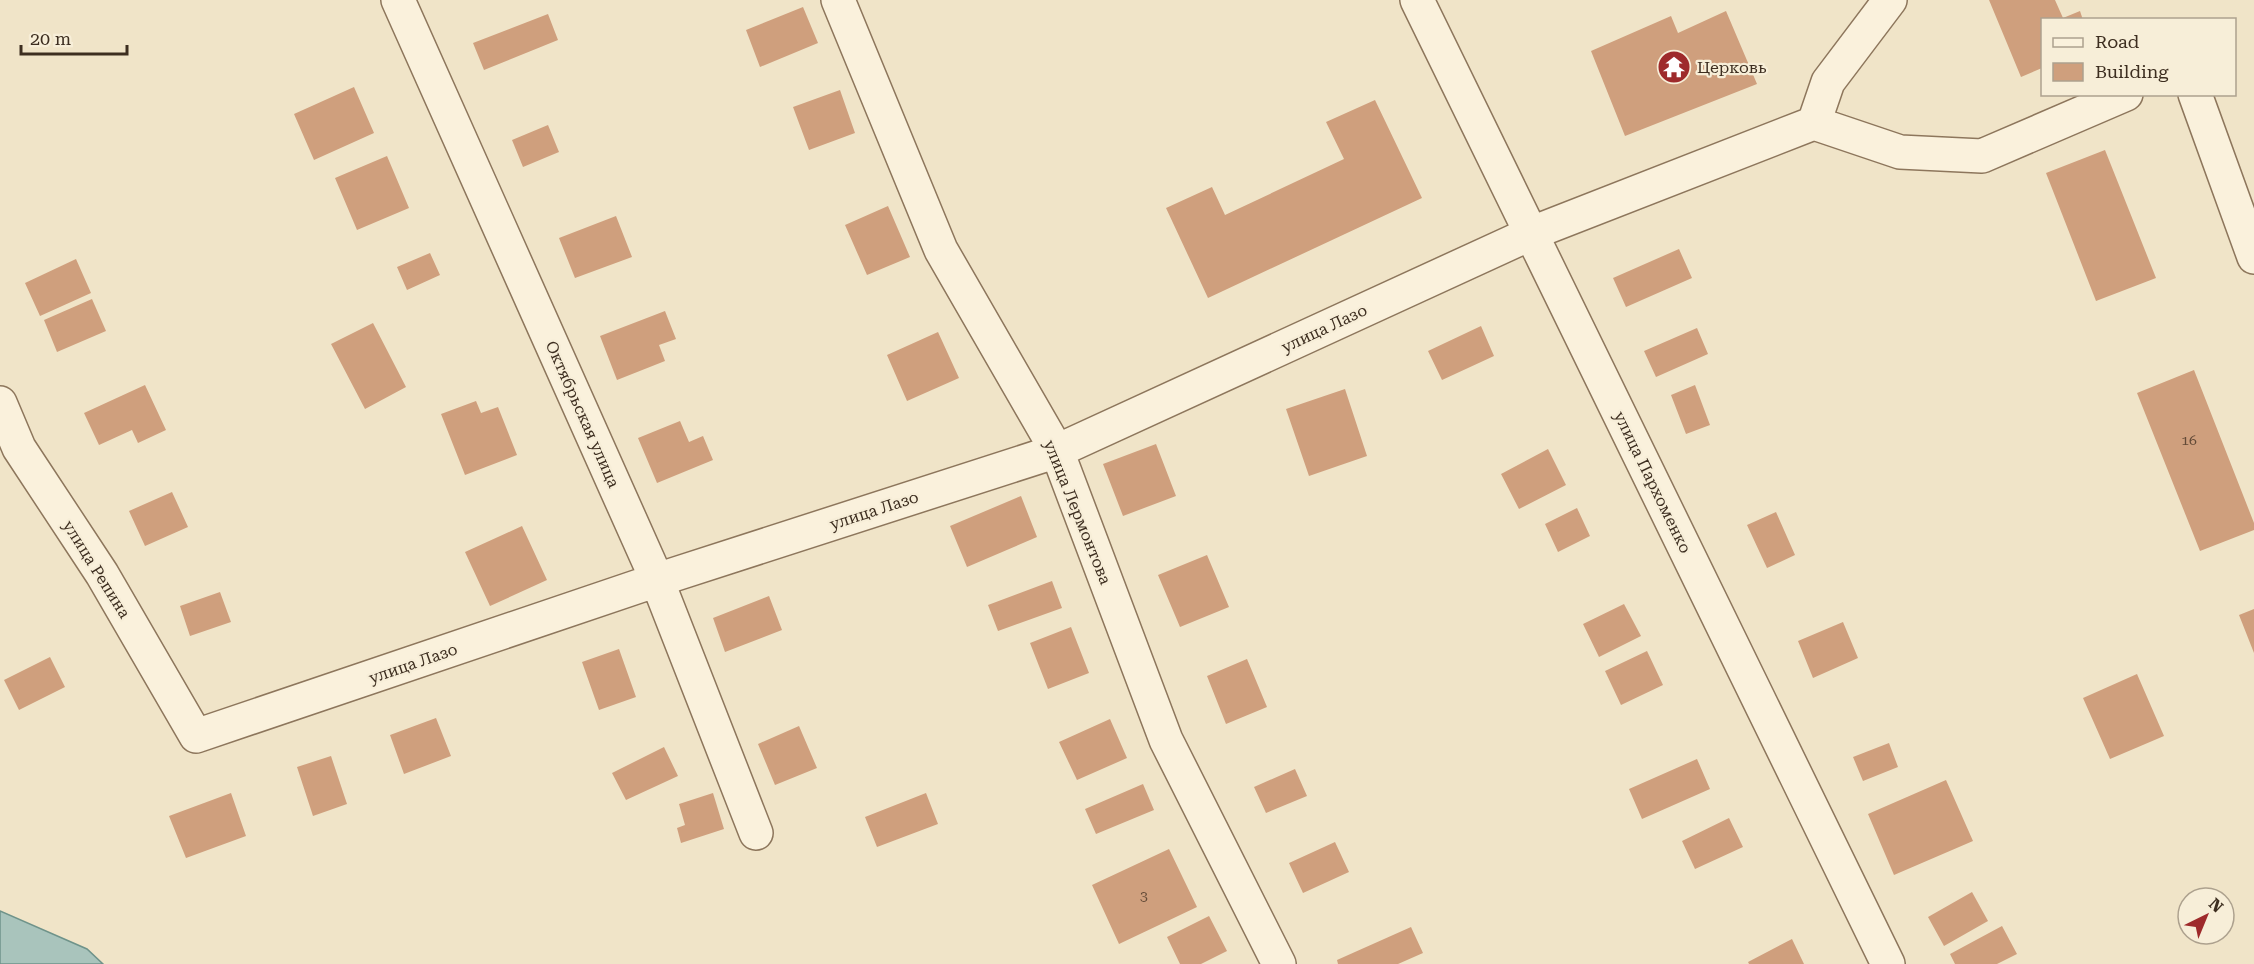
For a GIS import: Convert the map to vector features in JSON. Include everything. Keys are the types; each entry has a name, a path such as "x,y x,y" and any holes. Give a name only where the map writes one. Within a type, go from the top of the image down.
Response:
{"street":[{"name":"Октябрьская улица","path":"398,0 657,580 756,833"},
{"name":"улица Лермонтова","path":"838,0 940,250 1057,451 1166,740 1279,964"},
{"name":"улица Пархоменко","path":"1418,0 1888,964"},
{"path":"1890,0 1828,82 1815,123 1900,152 1982,156 2121,96"},
{"path":"2196,96 2254,257"},
{"name":"улица Лазо","path":"196,736 657,580 1057,451 1532,233 1815,123"},
{"name":"улица Репина","path":"0,403 19,448 102,574 196,736"}],"water":[{"path":"0,911 87,949 103,964 0,964"}],"building":[{"path":"1989,0 2055,0 2063,18 2041,18 2041,68 2021,77"},
{"path":"803,7 818,43 760,67 746,30"},
{"name":"Церковь","path":"1726,11 1757,84 1625,136 1591,51 1671,16 1678,33"},
{"path":"2080,11 2082,18 2063,18"},
{"path":"548,14 558,40 484,70 473,43"},
{"path":"354,87 374,133 314,160 294,114"},
{"path":"840,90 855,133 809,150 793,107"},
{"path":"1375,100 1422,198 1208,298 1166,208 1212,187 1225,215 1344,159 1326,122"},
{"path":"548,125 559,152 523,167 512,140"},
{"path":"2105,150 2156,278 2096,301 2046,173"},
{"path":"387,156 409,208 357,230 335,178"},
{"path":"888,206 910,257 867,275 845,225"},
{"path":"616,216 632,257 575,278 559,238"},
{"path":"1679,249 1692,278 1626,307 1613,278"},
{"path":"430,253 440,275 407,290 397,267"},
{"path":"76,259 91,293 40,316 25,283"},
{"path":"92,299 106,331 57,352 44,320"},
{"path":"665,311 676,339 659,345 665,361 617,380 600,336"},
{"path":"373,323 406,387 365,409 331,344"},
{"path":"1481,326 1494,356 1442,380 1428,351"},
{"path":"1697,328 1708,354 1656,377 1644,351"},
{"path":"938,332 959,378 907,401 887,355"},
{"path":"2194,370 2254,523 2254,530 2200,551 2137,393"},
{"path":"145,385 166,430 138,443 132,430 99,445 84,413"},
{"path":"1695,385 1710,425 1686,434 1671,395"},
{"path":"1345,389 1367,456 1309,476 1286,409"},
{"path":"476,401 481,413 498,407 517,455 465,475 441,414"},
{"path":"680,421 689,442 703,436 713,460 657,483 638,438"},
{"path":"1156,444 1176,496 1123,516 1103,464"},
{"path":"1548,449 1566,485 1519,509 1501,474"},
{"path":"172,492 188,527 145,546 129,511"},
{"path":"1021,496 1037,537 967,567 950,526"},
{"path":"1577,508 1590,536 1558,552 1545,524"},
{"path":"1776,512 1795,555 1767,568 1747,525"},
{"path":"522,526 547,580 490,606 465,552"},
{"path":"1207,555 1229,607 1180,627 1158,575"},
{"path":"1052,581 1062,608 998,631 988,605"},
{"path":"220,592 231,622 190,636 180,606"},
{"path":"769,596 782,630 725,652 713,618"},
{"path":"1624,604 1641,636 1599,657 1583,624"},
{"path":"2254,609 2254,653 2239,615"},
{"path":"1843,622 1858,658 1813,678 1798,641"},
{"path":"1071,627 1089,673 1048,689 1030,643"},
{"path":"619,649 636,697 599,710 582,662"},
{"path":"1647,651 1663,685 1621,705 1605,671"},
{"path":"50,657 65,687 19,710 4,680"},
{"path":"1247,659 1267,707 1226,724 1207,676"},
{"path":"2137,674 2164,736 2110,759 2083,698"},
{"path":"436,718 451,756 404,774 390,735"},
{"path":"1110,719 1127,758 1077,780 1059,742"},
{"path":"799,726 817,768 775,785 758,744"},
{"path":"1889,743 1898,767 1863,781 1853,757"},
{"path":"664,747 678,776 626,800 612,773"},
{"path":"331,756 347,804 313,816 297,767"},
{"path":"1697,759 1710,789 1642,819 1629,789"},
{"path":"1295,769 1307,796 1266,813 1254,787"},
{"path":"1946,780 1973,841 1894,875 1868,814"},
{"path":"1143,784 1154,810 1096,834 1085,809"},
{"path":"231,793 246,836 186,858 169,816"},
{"path":"713,793 724,829 681,843 677,828 685,825 679,804"},
{"path":"926,793 938,824 877,847 865,817"},
{"path":"1729,818 1743,847 1695,869 1682,841"},
{"path":"1335,842 1349,872 1303,893 1289,863"},
{"path":"1169,849 1197,907 1119,944 1092,885"},
{"path":"1972,892 1988,921 1944,946 1928,917"},
{"path":"1209,916 1227,951 1201,964 1180,964 1167,937"},
{"path":"2002,926 2017,954 1997,964 1955,964 1950,954"},
{"path":"1411,927 1423,953 1398,964 1338,964 1337,960"},
{"path":"1792,939 1804,964 1749,964 1748,962"}],"place":[{"name":"Церковь","path":"1674,67"}]}
